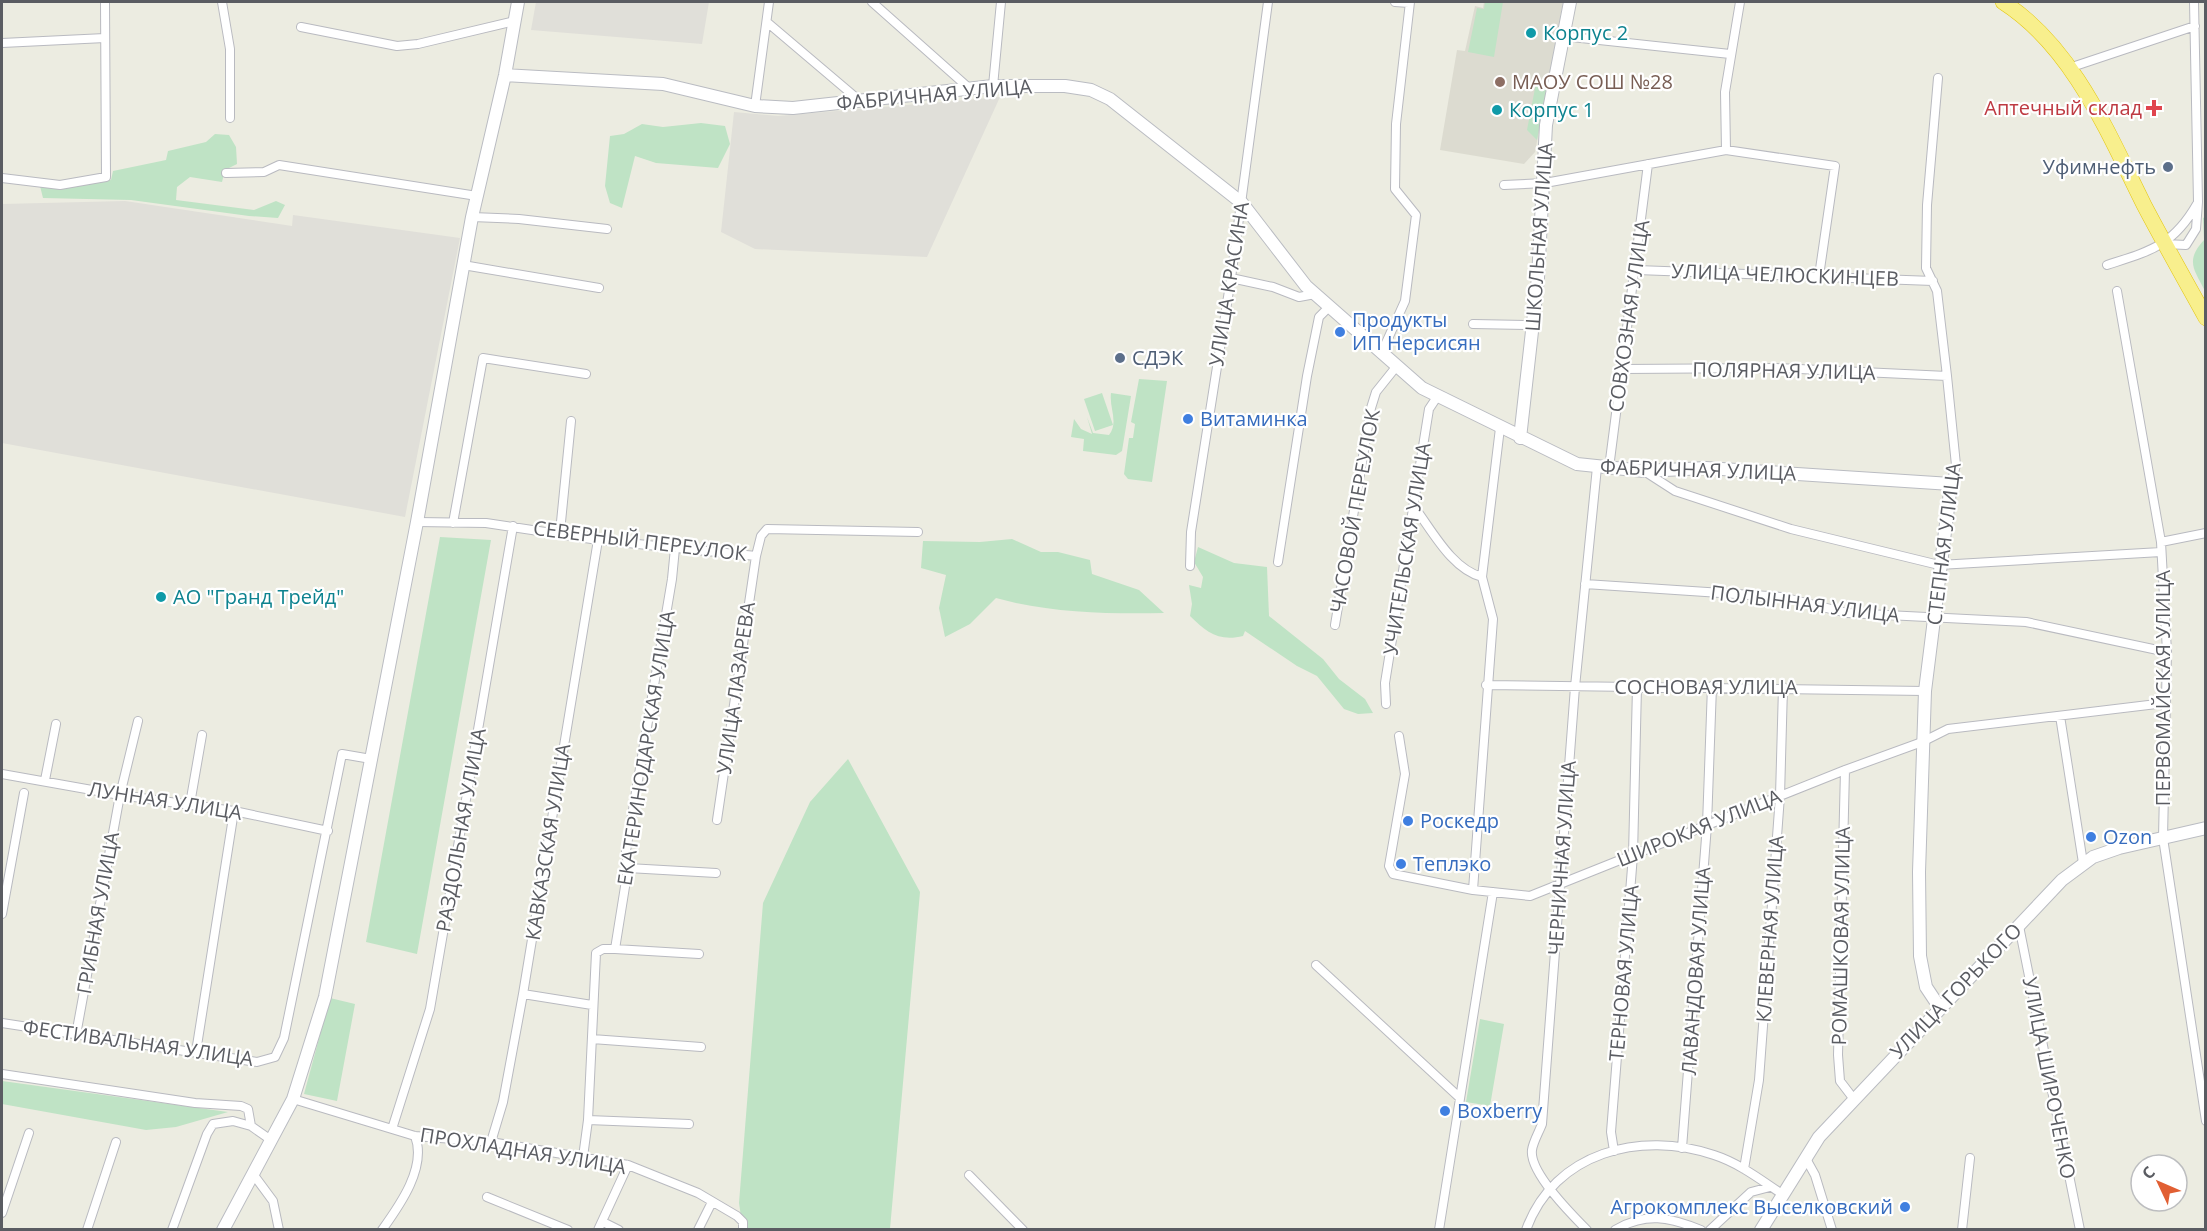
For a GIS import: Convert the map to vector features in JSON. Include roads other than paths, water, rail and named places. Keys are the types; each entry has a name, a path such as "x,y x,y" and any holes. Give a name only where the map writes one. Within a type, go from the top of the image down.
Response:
{"highway":[{"path":"2003,2 2052,43 2069,68 2092,105 2205,318"}],"street":[{"path":"2,178 60,185 106,177 105,2"},
{"path":"222,2 230,49 230,118"},
{"path":"223,1230 294,1099 325,997 417,522 472,217 505,75 518,2"},
{"path":"754,106 768,23 769,2"},
{"path":"872,2 970,89"},
{"path":"992,2 1000,5 993,86"},
{"name":"УЛИЦА КРАСИНА","path":"1190,566 1191,532 1224,313 1232,278 1268,2"},
{"path":"1382,354 1405,301 1416,214 1395,189 1396,124 1409,2 1395,2"},
{"name":"ШКОЛЬНАЯ УЛИЦА","path":"1520,438 1533,325 1545,183 1546,125 1570,2"},
{"path":"1726,150 1725,92 1740,2"},
{"path":"2178,268 2186,245 2196,229 2198,202 2194,2"},
{"path":"302,27 397,46 418,44 514,21"},
{"path":"768,23 860,101"},
{"path":"2069,68 2195,26"},
{"path":"1563,36 1731,54"},
{"path":"2,43 105,38"},
{"name":"ФАБРИЧНАЯ УЛИЦА","path":"505,75 663,84 754,106 793,108 993,86 1065,86 1091,90 1110,99 1242,203 1315,294 1396,367 1437,397 1520,438 1577,464 1649,474 1706,468 1951,484"},
{"name":"СТЕПНАЯ УЛИЦА","path":"1938,78 1927,205 1926,268 1937,291 1956,465 1939,565 1935,618 1925,691 1922,742 1920,956 1926,987 1940,1008"},
{"path":"1504,185 1545,183 1726,150 1835,166 1819,276"},
{"name":"СОВХОЗНАЯ УЛИЦА","path":"1603,468 1622,369 1648,164"},
{"path":"226,173 264,172 279,165 477,195"},
{"path":"2107,265 2164,244 2179,230 2198,202"},
{"path":"472,217 519,219 607,229"},
{"path":"2153,223 2169,230 2179,230"},
{"path":"2164,244 2186,245"},
{"path":"463,265 599,288"},
{"name":"УЛИЦА ЧЕЛЮСКИНЦЕВ","path":"1636,270 1933,281"},
{"path":"1232,278 1273,287 1299,297 1315,294"},
{"name":"ПЕРВОМАЙСКАЯ УЛИЦА","path":"2117,291 2161,542 2167,652 2163,838 2205,1121"},
{"path":"1278,562 1307,376 1319,317 1329,308"},
{"path":"1473,324 1533,325"},
{"path":"453,523 483,358 586,374"},
{"name":"ЧАСОВОЙ ПЕРЕУЛОК","path":"1335,626 1371,408 1376,392 1396,367"},
{"name":"ПОЛЯРНАЯ УЛИЦА","path":"1622,369 1776,368 1947,376"},
{"name":"УЧИТЕЛЬСКАЯ УЛИЦА","path":"1386,704 1385,683 1415,508 1429,409 1437,397"},
{"path":"560,532 571,421"},
{"path":"1473,890 1485,746 1486,685 1492,619 1482,577 1500,428"},
{"name":"ЧЕРНИЧНАЯ УЛИЦА","path":"1587,1230 1549,1187 1534,1164 1532,1151 1542,1124 1575,687 1585,584 1603,468"},
{"path":"1649,474 1675,491 1791,529 1939,565 2161,552"},
{"path":"1415,508 1459,566 1470,574 1482,577"},
{"name":"СЕВЕРНЫЙ ПЕРЕУЛОК","path":"417,522 513,526 598,540 756,556 761,536 767,529 918,532"},
{"name":"РАЗДОЛЬНАЯ УЛИЦА","path":"392,1129 430,1009 513,526"},
{"path":"2161,542 2205,533"},
{"name":"КАВКАЗСКАЯ УЛИЦА","path":"491,1142 502,1102 523,994 598,540"},
{"name":"ЕКАТЕРИНОДАРСКАЯ УЛИЦА","path":"615,949 628,868 626,851 672,579 675,548"},
{"name":"УЛИЦА ЛАЗАРЕВА","path":"717,820 756,556"},
{"name":"ПОЛЫННАЯ УЛИЦА","path":"1585,584 1782,597 1847,613 2026,622 2167,652"},
{"name":"СОСНОВАЯ УЛИЦА","path":"1486,685 1712,686 1925,691"},
{"name":"ЛАВАНДОВАЯ УЛИЦА","path":"1682,1148 1707,825 1712,686"},
{"name":"ТЕРНОВАЯ УЛИЦА","path":"1614,1151 1611,1132 1634,855 1637,687"},
{"name":"КЛЕВЕРНАЯ УЛИЦА","path":"1744,1169 1759,1080 1780,796 1783,687"},
{"name":"ШИРОКАЯ УЛИЦА","path":"1399,736 1405,774 1389,866 1393,874 1473,890 1530,896 1845,770 1922,742 1948,729 2165,703"},
{"path":"2060,716 2083,863"},
{"name":"ГРИБНАЯ УЛИЦА","path":"76,1035 120,795 138,722"},
{"path":"45,780 56,724"},
{"path":"190,804 202,735"},
{"path":"328,831 342,754 371,759"},
{"name":"РОМАШКОВАЯ УЛИЦА","path":"1845,770 1838,1055 1840,1081 1853,1098"},
{"name":"ЛУННАЯ УЛИЦА","path":"2,774 120,795 190,804 328,831"},
{"path":"2,914 5,873 24,793"},
{"path":"196,1052 234,812"},
{"name":"УЛИЦА ГОРЬКОГО","path":"1763,1228 1805,1156 1853,1098 2062,880 2083,863 2119,848 2205,828"},
{"name":"ФЕСТИВАЛЬНАЯ УЛИЦА","path":"2,1023 257,1062 275,1057 284,1038 328,831"},
{"path":"628,868 716,873"},
{"path":"1439,1230 1493,892"},
{"name":"УЛИЦА ШИРОЧЕНКО","path":"2019,926 2080,1230"},
{"path":"583,1157 588,1120 593,959 598,950 699,954"},
{"path":"1316,965 1460,1098"},
{"path":"523,994 592,1005"},
{"path":"592,1039 701,1047"},
{"path":"2,1074 195,1103 241,1106 248,1109 252,1126"},
{"name":"ПРОХЛАДНАЯ УЛИЦА","path":"294,1099 415,1136 491,1142 628,1165 698,1193 737,1216 743,1226"},
{"path":"588,1120 688,1124"},
{"path":"172,1230 207,1134 213,1124 233,1121 252,1126 271,1140"},
{"path":"2,1213 29,1133"},
{"path":"382,1230 414,1175 419,1158 415,1136"},
{"path":"87,1230 116,1142"},
{"path":"1526,1230 1549,1187 1588,1158 1629,1146 1682,1148 1715,1155 1744,1169 1782,1194"},
{"path":"1805,1156 1815,1175 1832,1230"},
{"path":"1962,1230 1970,1158"},
{"path":"619,1230 601,1226 628,1165"},
{"path":"253,1174 273,1200 279,1230"},
{"path":"969,1175 1023,1230"},
{"path":"1710,1230 1751,1192 1770,1187"},
{"path":"487,1197 568,1230"},
{"path":"698,1230 712,1202"},
{"path":"1615,1230 1637,1219 1654,1216 1678,1220 1701,1230"}],"place":[{"name":"Корпус 2","path":"1531,33"},
{"name":"МАОУ СОШ №28","path":"1500,82"},
{"name":"Аптечный склад","path":"2154,108"},
{"name":"Корпус 1","path":"1497,110"},
{"name":"Уфимнефть","path":"2168,167"},
{"name":"Продукты ИП Нерсисян","path":"1340,332"},
{"name":"СДЭК","path":"1120,358"},
{"name":"Витаминка","path":"1188,419"},
{"name":"АО \"Гранд Трейд\"","path":"161,597"},
{"name":"Роскедр","path":"1408,821"},
{"name":"Ozon","path":"2091,837"},
{"name":"Теплэко","path":"1401,864"},
{"name":"Boxberry","path":"1445,1111"},
{"name":"Агрокомплекс Выселковский","path":"1905,1207"}]}
